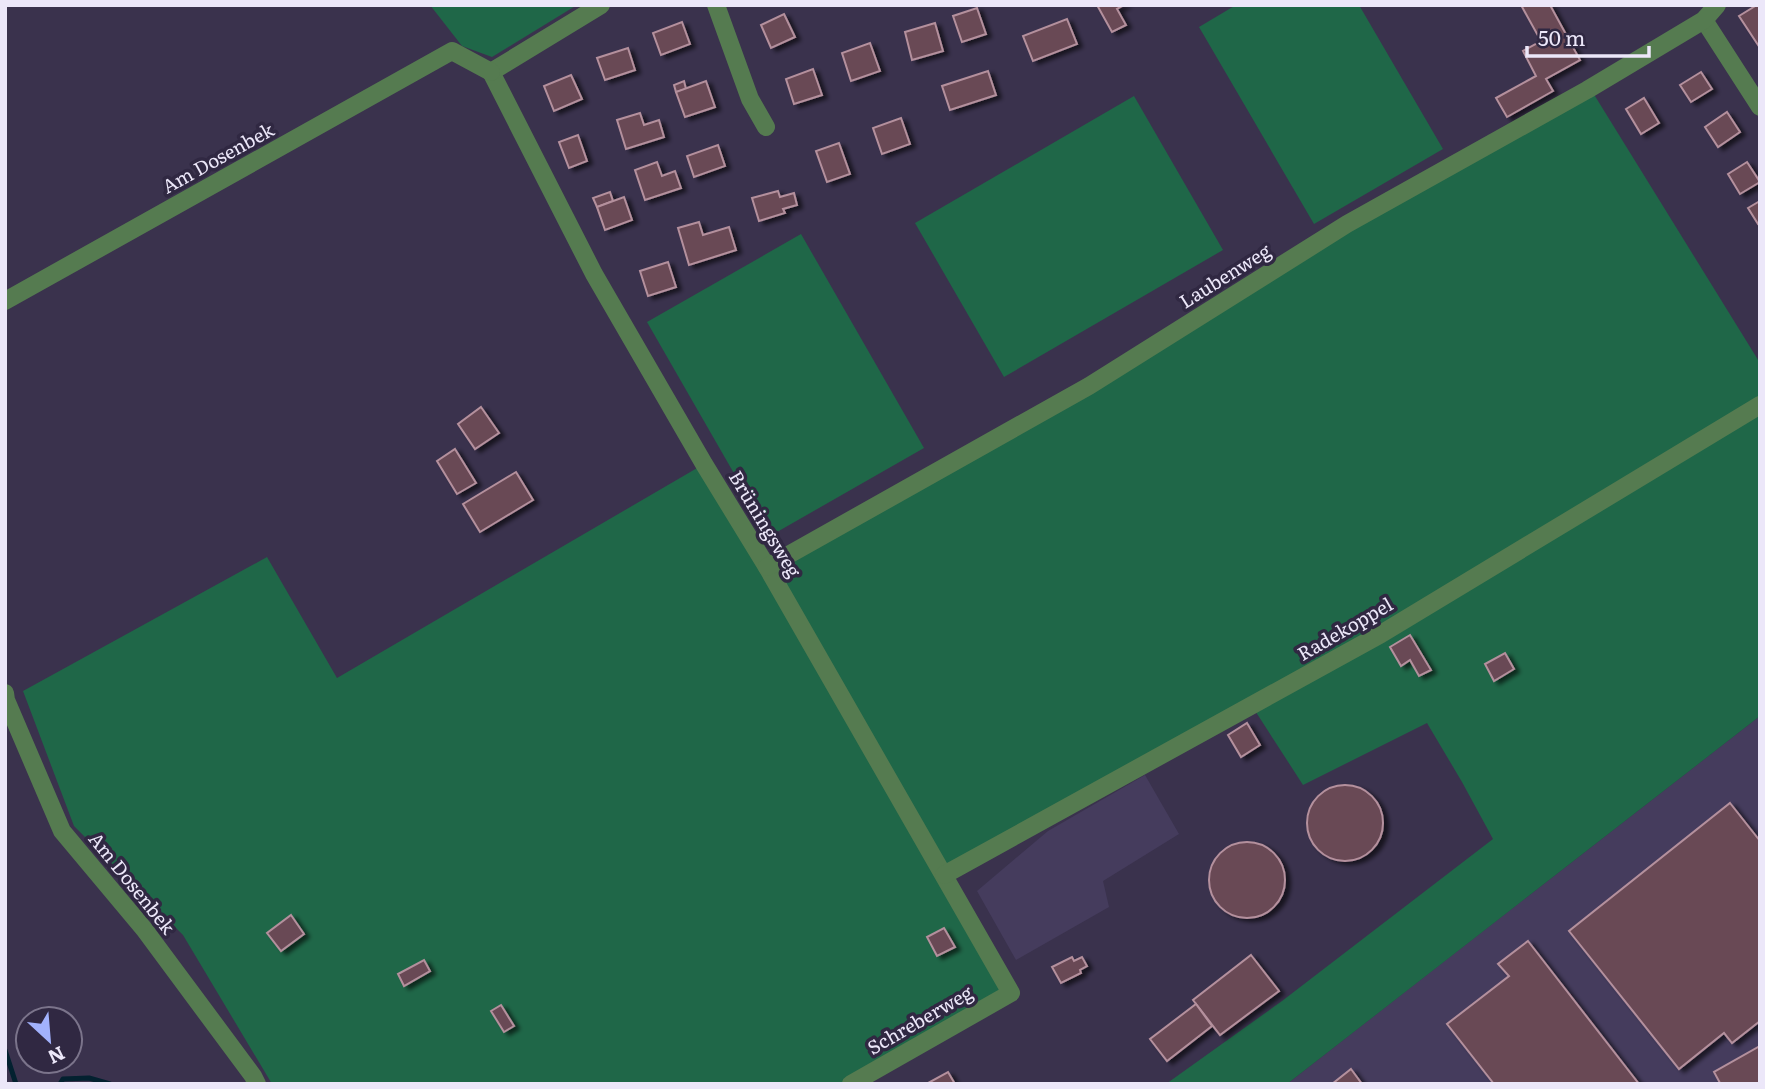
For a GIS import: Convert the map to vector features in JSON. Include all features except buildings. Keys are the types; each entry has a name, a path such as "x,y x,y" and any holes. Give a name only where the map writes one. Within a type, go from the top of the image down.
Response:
{"street":[{"path":"491,72 601,5"},
{"path":"716,5 750,99 766,127"},
{"name":"Laubenweg","path":"767,567 1088,386 1347,224 1587,90 1704,20 1717,5"},
{"path":"1704,20 1760,107"},
{"name":"Am Dosenbek","path":"5,301 452,51 491,72"},
{"name":"Brüningsweg","path":"491,72 594,274 767,567 1011,993"},
{"name":"Radekoppel","path":"944,875 1381,634 1760,405"},
{"name":"Am Dosenbek","path":"5,693 62,831 144,929 257,1084"},
{"name":"Schreberweg","path":"851,1084 1011,993"}],"shaded area":[{"path":"1760,716 1760,1084 1287,1084 1410,988"},
{"path":"1145,775 1179,834 1103,881 1109,907 1016,960 977,891 1048,831"}],"green space":[{"path":"430,5 577,5 492,57 462,46"},
{"path":"1236,5 1359,5 1443,149 1314,224 1199,27"},
{"path":"1590,88 1760,363 1760,716 1287,1084 1166,1084 1282,1001 1493,839 1427,723 1303,785 1252,706 944,875 1011,993 851,1084 272,1084 183,935 74,826 23,691 267,557 337,678 704,464 767,566"},
{"path":"1134,96 1223,250 1004,377 915,223"},
{"path":"801,234 924,448 770,536 647,322"}],"waterway":[{"path":"5,1050 16,1084"},
{"path":"60,1084 63,1079 89,1078 110,1084"}]}
